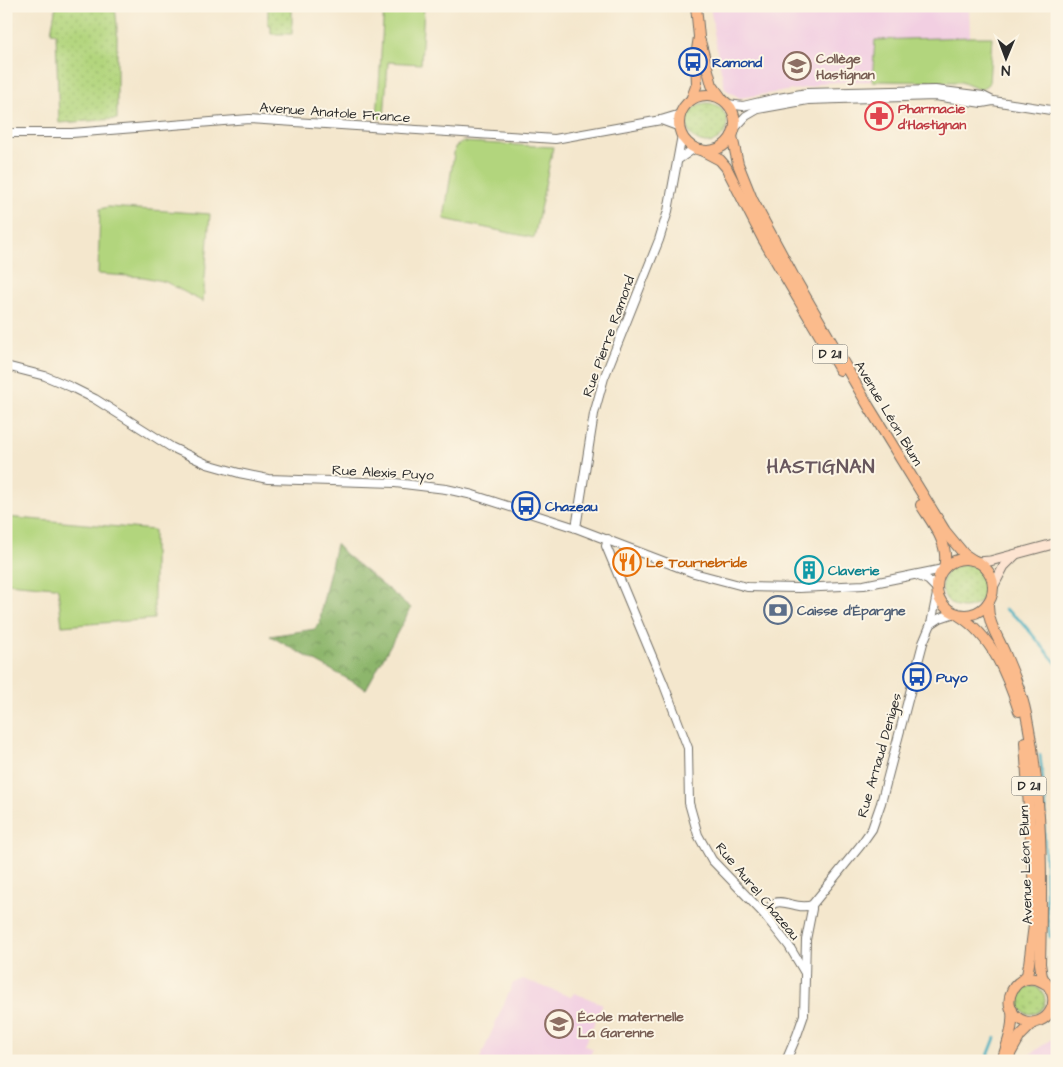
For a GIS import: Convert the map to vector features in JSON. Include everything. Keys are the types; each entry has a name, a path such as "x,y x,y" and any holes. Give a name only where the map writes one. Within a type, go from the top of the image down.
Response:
{"main road":[{"path":"696,6 699,37 712,85 733,112 735,120 733,132 727,143 710,151 698,149 688,144 681,131 681,114 691,100 697,84 696,56 699,37"},
{"path":"691,100 706,95 725,102"},
{"name":"Avenue Léon Blum","path":"733,132 738,164 752,199 794,277 869,407 945,531 964,554 975,561"},
{"name":"Avenue Léon Blum","path":"698,149 720,160 726,167 763,238 811,321 943,540 946,560 944,569"},
{"path":"1015,555 1004,566 993,587 988,603 983,609 967,615 957,614 947,609 941,602 937,592 937,582 944,569 957,560 990,561 1057,543"},
{"path":"975,561 989,572 993,587"},
{"name":"Avenue Léon Blum","path":"988,603 990,622 1018,684 1032,746 1042,885 1040,964 1042,976 1046,984"},
{"name":"Avenue Léon Blum","path":"957,614 972,624 980,633 1002,666 1019,712 1026,745 1034,891 1034,925 1027,974 1021,981"},
{"path":"1002,1061 1012,1026 1012,1010 1009,997 1021,981 1034,978 1046,984 1052,991 1054,998 1052,1010 1045,1018 1034,1022 1020,1036 1006,1061"},
{"path":"1012,1010 1021,1020 1034,1022"}],"street":[{"path":"725,102 743,106 807,93 918,90 951,91 982,96 993,101 1057,111"},
{"path":"733,132 746,116 758,109 808,100 935,96 982,103 993,101"},
{"name":"Avenue Anatole France","path":"6,133 72,133 249,119 555,138 660,120 681,114"},
{"name":"Avenue Anatole France","path":"660,120 681,131"},
{"name":"Rue Pierre Ramond","path":"576,528 592,426 604,378 659,240 668,211 679,158 681,131"},
{"path":"679,158 698,149"},
{"name":"Rue Alexis Puyo","path":"6,366 45,376 70,387 171,447 207,464 268,479 395,483 446,489 473,495 608,539 694,573 747,587 798,588 864,585 944,569"},
{"name":"Rue Aurel Chazeau","path":"608,539 606,546 688,748 690,802 698,834 712,860 763,913 789,946 805,973"},
{"path":"916,575 928,580 937,592"},
{"name":"Rue Arnaud Deniges","path":"805,973 806,940 812,905 872,829 923,643 931,624 937,592"},
{"path":"931,624 940,618 957,614"},
{"path":"763,913 774,903 780,902 797,907 812,905"},
{"path":"786,1061 804,1015 805,973"}],"shaded area":[{"name":"Collège Hastignan","path":"710,6 969,6 970,37 875,40 872,81 820,83 811,87 740,98 725,89"},
{"name":"École maternelle La Garenne","path":"523,979 571,997 574,993 603,1004 584,1045 593,1049 587,1061 479,1061 513,983"},
{"path":"1057,1035 1057,1061 1021,1061"}],"green space":[{"path":"56,6 115,6 117,25 117,119 59,123 56,33 51,32"},
{"path":"268,6 292,6 292,34 271,34 271,25 268,25"},
{"path":"384,6 424,6 421,64 388,62 384,118 377,118"},
{"path":"992,37 989,83 981,90 961,82 872,81 875,40"},
{"path":"707,103 721,109 727,123 721,137 707,143 693,137 687,123 693,109"},
{"path":"463,142 553,147 534,238 444,219 455,147"},
{"path":"108,207 210,214 203,302 166,282 144,277 98,274 100,209"},
{"path":"6,517 154,530 154,619 62,626 58,589 55,587 6,583"},
{"path":"336,544 345,554 411,608 366,689 270,636 315,629 320,622"},
{"path":"968,564 980,570 985,577 985,595 980,602 973,607 960,608 952,605 945,598 942,582 945,574 952,567"},
{"path":"1031,986 1041,990 1045,1000 1041,1010 1031,1014 1021,1010 1017,1000 1021,990"}],"waterway":[{"path":"1005,609 1021,621 1057,664"},
{"path":"1040,755 1046,808 1044,821 1047,916 1050,937"},
{"path":"986,1061 995,1038"}],"place":[{"name":"Ramond","path":"693,62"},
{"name":"Collège Hastignan","path":"797,66"},
{"name":"Pharmacie d'Hastignan","path":"879,116"},
{"name":"Chazeau","path":"526,506"},
{"name":"Le Tournebride","path":"627,562"},
{"name":"Claverie","path":"809,570"},
{"name":"Caisse d'Épargne","path":"778,610"},
{"name":"Puyo","path":"917,677"},
{"name":"École maternelle La Garenne","path":"559,1024"}],"district":[{"name":"HASTIGNAN","path":"821,466"}]}
